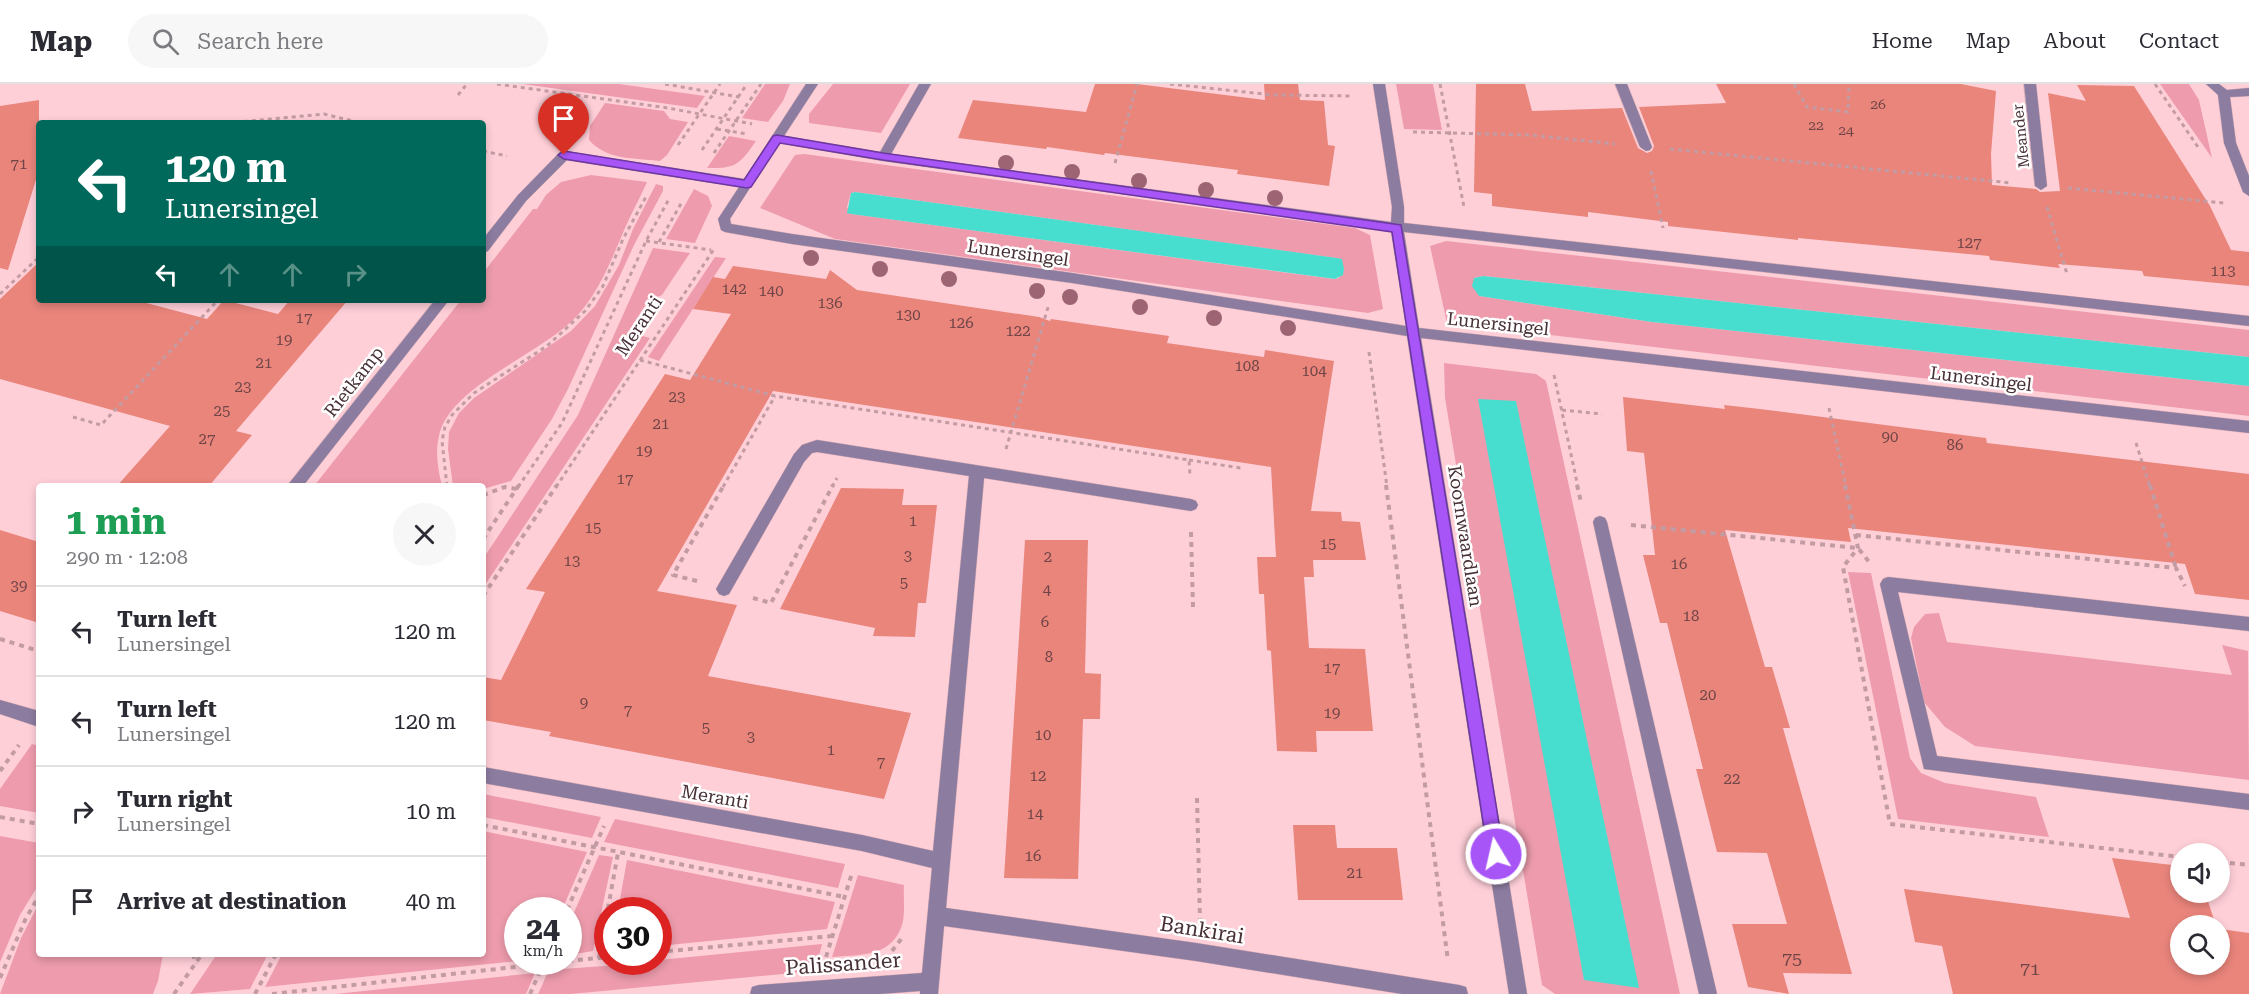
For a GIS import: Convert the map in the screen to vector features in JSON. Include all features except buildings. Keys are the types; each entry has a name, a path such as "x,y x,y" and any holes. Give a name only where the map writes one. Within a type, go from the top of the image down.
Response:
{"street":[{"path":"725,227 724,219 812,84"},
{"path":"883,157 925,84"},
{"path":"1621,84 1646,147"},
{"name":"Meander","path":"2030,84 2041,186"},
{"path":"2211,84 2224,94 2249,92"},
{"name":"Koornwaardlaan","path":"1380,90 1398,207 1397,228 1518,994"},
{"path":"2224,94 2230,143 2249,192"},
{"path":"777,139 883,157 1397,228 2249,321"},
{"path":"486,244 522,198 564,155 747,184"},
{"name":"Lunersingel","path":"725,227 792,239 1072,278 1366,326 2249,427"},
{"name":"Rietkamp","path":"296,483 440,303"},
{"path":"724,589 799,458 807,449 818,446 1191,506"},
{"path":"930,987 977,472"},
{"path":"1600,522 1708,994"},
{"path":"2249,624 1888,584 1930,763 2249,802"},
{"path":"0,707 36,718"},
{"name":"Meranti","path":"486,776 862,843 940,861"},
{"name":"Bankirai","path":"938,915 1196,952 1455,993"},
{"name":"Palissander","path":"759,994 812,988 930,987"}],"path":[{"path":"458,95 467,84"},
{"path":"665,84 739,97"},
{"path":"447,483 442,446 445,428 451,417 480,389 540,351 567,330 604,288 624,239 660,170 720,84"},
{"path":"736,122 761,84"},
{"path":"1113,169 1137,84"},
{"path":"1170,84 1273,95 1380,90"},
{"path":"1221,84 1221,89"},
{"path":"1440,84 1466,215"},
{"path":"1794,84 1807,107 1848,112 1848,84"},
{"path":"2155,84 2206,158"},
{"path":"260,120 324,114 349,120"},
{"path":"1385,132 1530,135 2226,203"},
{"path":"1646,147 1665,239"},
{"path":"486,152 507,156"},
{"path":"2041,186 2069,280"},
{"name":"Meranti","path":"486,591 713,250 725,227"},
{"name":"Meranti","path":"486,535 562,423 646,240"},
{"path":"0,294 36,260"},
{"path":"73,417 101,425 215,303"},
{"path":"998,475 1049,304"},
{"path":"1366,326 1455,993"},
{"path":"1553,371 1583,514 1600,522 1858,549"},
{"path":"1562,410 1602,414"},
{"path":"2135,440 2176,568 2201,618"},
{"path":"1190,460 1241,468"},
{"path":"486,494 505,487 517,489"},
{"path":"1856,535 2176,568"},
{"path":"0,639 36,650"},
{"path":"1196,952 1200,923 1197,798"},
{"path":"573,897 616,800"},
{"path":"0,817 36,823"},
{"path":"486,826 845,897"},
{"path":"610,897 618,853"},
{"path":"2230,863 2249,865"},
{"path":"834,962 824,963 853,870 863,872"},
{"path":"0,978 26,918 36,901"},
{"path":"885,956 891,953 906,928"},
{"path":"672,951 832,936"},
{"path":"194,957 196,964"},
{"path":"174,994 200,957"},
{"path":"255,994 274,957"},
{"path":"273,994 504,967"},
{"path":"530,994 538,975"}],"shaded area":[{"path":"522,84 619,84 705,96 697,108"},
{"path":"765,84 790,84 783,101 768,122 742,118"},
{"path":"833,84 910,84 881,133 809,123 809,114"},
{"path":"1396,84 1433,84 1442,130 1404,129"},
{"path":"2160,84 2189,84 2199,100 2212,158"},
{"path":"605,103 664,111 670,119 688,122 667,155 660,161 612,155 596,147 589,140 590,126"},
{"path":"729,136 756,141 736,164 707,168"},
{"path":"804,154 1355,228 1370,235 1383,309 1368,313 835,239 760,208 795,155","holes":["855,192 1342,260 1339,278 1334,279 851,214 847,207 851,193"]},
{"path":"591,175 647,182 605,274 577,316 542,344 478,386 446,418 437,448 441,483 316,483 459,303 486,303 486,269 533,209 537,209 546,195 561,182"},
{"path":"656,184 663,186 663,191 634,245 568,389 552,419 511,481 486,488 486,483 453,483 448,449 449,432 459,413 474,398 571,331 595,306 619,265 633,229"},
{"path":"694,189 708,196 712,206 695,243 666,239"},
{"path":"1446,241 2249,330 2249,357 1483,276 1474,278 1479,296 1652,322 2249,386 2249,416 1447,323 1430,246"},
{"path":"653,248 690,253 662,295 648,301 628,332 650,338 486,584 486,554 578,415"},
{"path":"715,257 726,258 659,361 648,357"},
{"path":"1444,363 1536,374 1546,381 1680,994 1555,994 1542,985 1445,398"},
{"path":"1848,572 1871,573 1910,758 1921,773 1945,783 2036,797 2049,837 1898,819"},
{"path":"1939,613 1947,642 2232,675 2222,645 2248,651 2249,780 1975,746 1945,727 1924,702 1911,638 1914,627 1925,614"},
{"path":"32,744 36,745 36,812 0,806 0,789"},
{"path":"486,795 601,817 592,838 486,818"},
{"path":"615,819 845,864 838,888 604,842"},
{"path":"486,832 587,852 568,897 504,897 504,962 265,987 280,957 486,957"},
{"path":"0,836 36,842 36,889 20,915 0,962"},
{"path":"599,855 613,857 604,897 594,897 593,951 582,953 582,897"},
{"path":"627,860 835,902 827,929 672,945 672,897 620,897"},
{"path":"858,875 904,885 903,923 896,937 881,949 862,955 832,957"},
{"path":"36,909 36,957 162,957 158,981 153,994 0,994 21,938"},
{"path":"822,944 815,971 571,994 538,994 547,975 582,975 582,968 594,967 594,975 672,975 672,959"},
{"path":"215,957 266,957 250,989 190,994"},
{"path":"516,975 534,975 526,994 335,994"}],"water":[{"path":"851,193 1337,258 1342,259 1344,269 1343,275 1335,279 847,213"},
{"path":"1483,276 2249,357 2249,386 1652,322 1479,296 1472,286 1474,278"},
{"path":"1478,399 1516,401 1639,988 1584,980"}],"route":[{"path":"564,155 747,184 777,139 883,157 1397,228 1496,854"}]}
